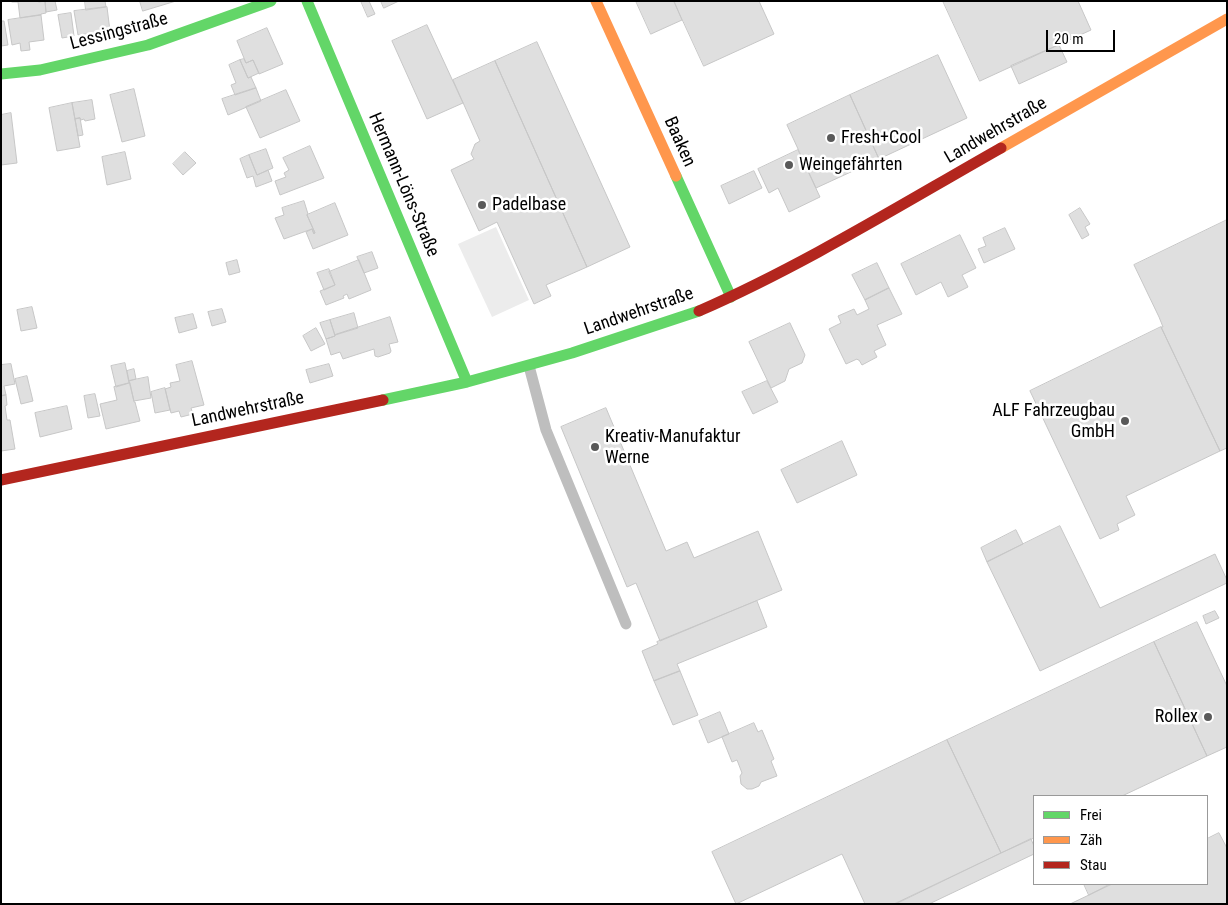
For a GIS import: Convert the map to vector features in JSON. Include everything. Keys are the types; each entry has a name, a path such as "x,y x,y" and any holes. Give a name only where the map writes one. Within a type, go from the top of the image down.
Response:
{"street":[{"name":"Lessingstraße","path":"1,74 40,70 148,45 270,1"},
{"name":"Hermann-Löns-Straße","path":"307,1 467,382"},
{"name":"Baaken","path":"596,1 730,297"},
{"name":"Landwehrstraße","path":"1,480 467,382 529,366 694,313 730,297 828,246 1227,18"}],"lane":[{"path":"529,366 546,430 626,624"}],"shaded area":[{"path":"496,227 529,300 492,317 458,244"}],"building":[{"path":"12,1 45,1 46,13 20,18 18,2"},
{"path":"45,1 55,1 57,10 46,12"},
{"path":"85,1 105,1 106,7 86,10"},
{"path":"140,1 176,1 143,11"},
{"path":"361,1 369,1 375,14 368,17"},
{"path":"381,1 399,1 384,8"},
{"path":"636,1 674,1 682,20 651,34"},
{"path":"674,1 759,1 774,34 704,66"},
{"path":"943,1 1078,1 1091,30 980,81"},
{"path":"107,7 110,31 78,35 74,11"},
{"path":"71,13 74,36 62,38 58,15"},
{"path":"41,15 44,40 29,42 30,50 21,51 20,43 12,45 8,20"},
{"path":"1,21 4,21 8,45 1,46"},
{"path":"427,25 463,103 427,119 392,41"},
{"path":"267,28 283,64 259,74 253,60 246,63 237,41"},
{"path":"537,42 630,247 587,267 495,61"},
{"path":"1059,45 1067,62 1019,84 1011,66"},
{"path":"938,55 967,118 879,159 850,95"},
{"path":"244,59 246,63 253,60 259,73 248,78 240,60"},
{"path":"240,60 248,78 251,77 256,88 235,95 231,85 236,83 229,65"},
{"path":"495,61 587,267 546,285 551,296 534,304 497,222 479,231 451,170 474,159 471,154 475,144 480,141 453,80"},
{"path":"256,88 261,101 228,115 222,99"},
{"path":"134,89 145,136 122,142 110,95"},
{"path":"286,90 300,121 260,138 246,107"},
{"name":"Fresh+Cool","path":"850,95 879,159 816,188 787,125"},
{"path":"92,100 95,119 85,121 80,118 75,119 72,103"},
{"path":"72,103 80,147 57,151 49,108"},
{"path":"11,113 17,163 1,165 1,115"},
{"path":"80,118 83,135 78,136 75,119"},
{"path":"310,146 324,178 280,195 275,181 286,177 284,173 289,170 283,158"},
{"path":"266,149 273,168 257,175 249,155"},
{"path":"798,150 820,197 789,212 778,188 769,193 758,169"},
{"path":"125,152 131,179 107,185 102,157"},
{"path":"185,152 196,163 183,175 173,164"},
{"path":"249,155 257,175 268,170 272,181 256,187 253,176 247,178 240,159"},
{"path":"754,171 762,188 729,204 721,186"},
{"path":"304,201 307,215 315,233 312,229 284,239 275,218 284,215 282,208"},
{"path":"335,203 348,235 313,249 306,232 312,229 315,233 307,215"},
{"path":"1080,208 1090,224 1085,227 1089,235 1082,239 1069,215"},
{"path":"1227,220 1227,448 1220,451 1161,327 1163,327 1159,317 1134,265"},
{"path":"1005,228 1015,249 984,263 978,249 986,246 983,238"},
{"path":"960,235 976,268 962,275 968,287 948,297 941,282 916,295 901,264"},
{"path":"372,252 378,268 364,273 357,257"},
{"path":"237,260 240,272 229,275 226,263"},
{"path":"359,260 371,290 349,299 347,294 343,296 344,298 326,305 320,291 335,285 329,272"},
{"path":"877,263 889,288 865,300 852,275"},
{"path":"329,269 335,285 324,290 317,273"},
{"path":"889,288 902,314 877,325 886,345 874,351 877,357 862,365 857,359 846,364 829,329 841,323 838,316 854,309 857,315 869,309 865,300"},
{"path":"32,307 37,328 21,331 17,310"},
{"path":"222,309 226,322 212,326 208,312"},
{"path":"354,313 358,328 335,335 330,320"},
{"path":"193,314 197,328 179,333 175,318"},
{"path":"390,317 398,342 389,344 390,353 378,357 375,356 374,349 343,359 340,352 331,355 326,339"},
{"path":"330,320 335,336 326,339 320,323"},
{"path":"790,323 805,355 802,363 789,369 785,381 771,388 749,342"},
{"name":"ALF Fahrzeugbau GmbH","path":"1161,327 1220,451 1126,496 1135,515 1117,524 1119,530 1100,539 1030,391"},
{"path":"316,328 325,344 311,351 303,336"},
{"path":"192,361 204,405 191,408 193,414 181,417 179,411 171,413 165,389 171,387 170,383 180,381 176,365"},
{"path":"125,363 129,383 116,387 111,366"},
{"path":"11,364 15,384 4,386 6,395 1,396 1,365"},
{"path":"329,364 333,376 310,383 306,370"},
{"path":"134,369 136,379 129,381 127,371"},
{"path":"27,376 33,401 21,404 15,379"},
{"path":"148,377 151,398 134,401 129,381"},
{"path":"767,381 778,402 753,414 742,392"},
{"path":"130,383 140,421 106,429 100,404 117,400 114,387"},
{"path":"165,388 170,410 155,413 151,392"},
{"path":"95,394 100,416 88,418 84,396"},
{"path":"6,395 7,420 10,420 15,449 1,451 1,396"},
{"path":"67,406 72,429 40,437 35,413"},
{"path":"606,408 666,551 687,542 694,558 758,531 782,590 660,641 636,583 627,587 561,427"},
{"path":"842,441 857,475 797,503 781,470"},
{"path":"1060,526 1100,608 1215,554 1227,583 1040,671 987,562"},
{"path":"1016,530 1023,544 987,562 981,548"},
{"path":"757,601 767,627 677,664 680,671 654,681 642,651 658,644 657,642"},
{"path":"1215,611 1219,618 1206,624 1203,616"},
{"name":"Rollex","path":"1197,622 1227,686 1227,747 1207,756 1154,642"},
{"path":"1154,642 1207,756 1124,795 1033,795 1033,838 1001,853 947,740"},
{"path":"680,671 698,715 673,725 654,681"},
{"path":"720,712 729,734 708,743 699,721"},
{"path":"754,723 758,732 762,730 774,759 771,761 777,776 761,782 759,786 747,789 741,784 740,776 742,773 737,760 732,762 722,737"},
{"path":"947,740 1001,853 894,904 865,904 842,854 736,904 712,852"},
{"path":"1219,833 1227,848 1227,904 1070,904 1110,885 1208,885 1208,838"},
{"path":"1031,839 1033,854 929,904 896,904"},
{"path":"1084,885 1108,885 1089,895"}],"traffic: fast":[{"path":"1,74 40,70 148,45 271,1"},
{"path":"307,1 467,382"},
{"path":"676,176 731,297"},
{"path":"383,400 467,382 572,353 699,311"}],"traffic: slow":[{"path":"596,1 676,176"},
{"path":"1001,148 1227,19"}],"traffic: jam":[{"path":"699,311 815,254 1001,148"},
{"path":"1,480 383,400"}],"place":[{"name":"Fresh+Cool","path":"831,138"},
{"name":"Weingefährten","path":"789,165"},
{"name":"Padelbase","path":"482,205"},
{"name":"ALF Fahrzeugbau GmbH","path":"1125,421"},
{"name":"Kreativ-Manufaktur Werne","path":"595,447"},
{"name":"Rollex","path":"1208,717"}]}
